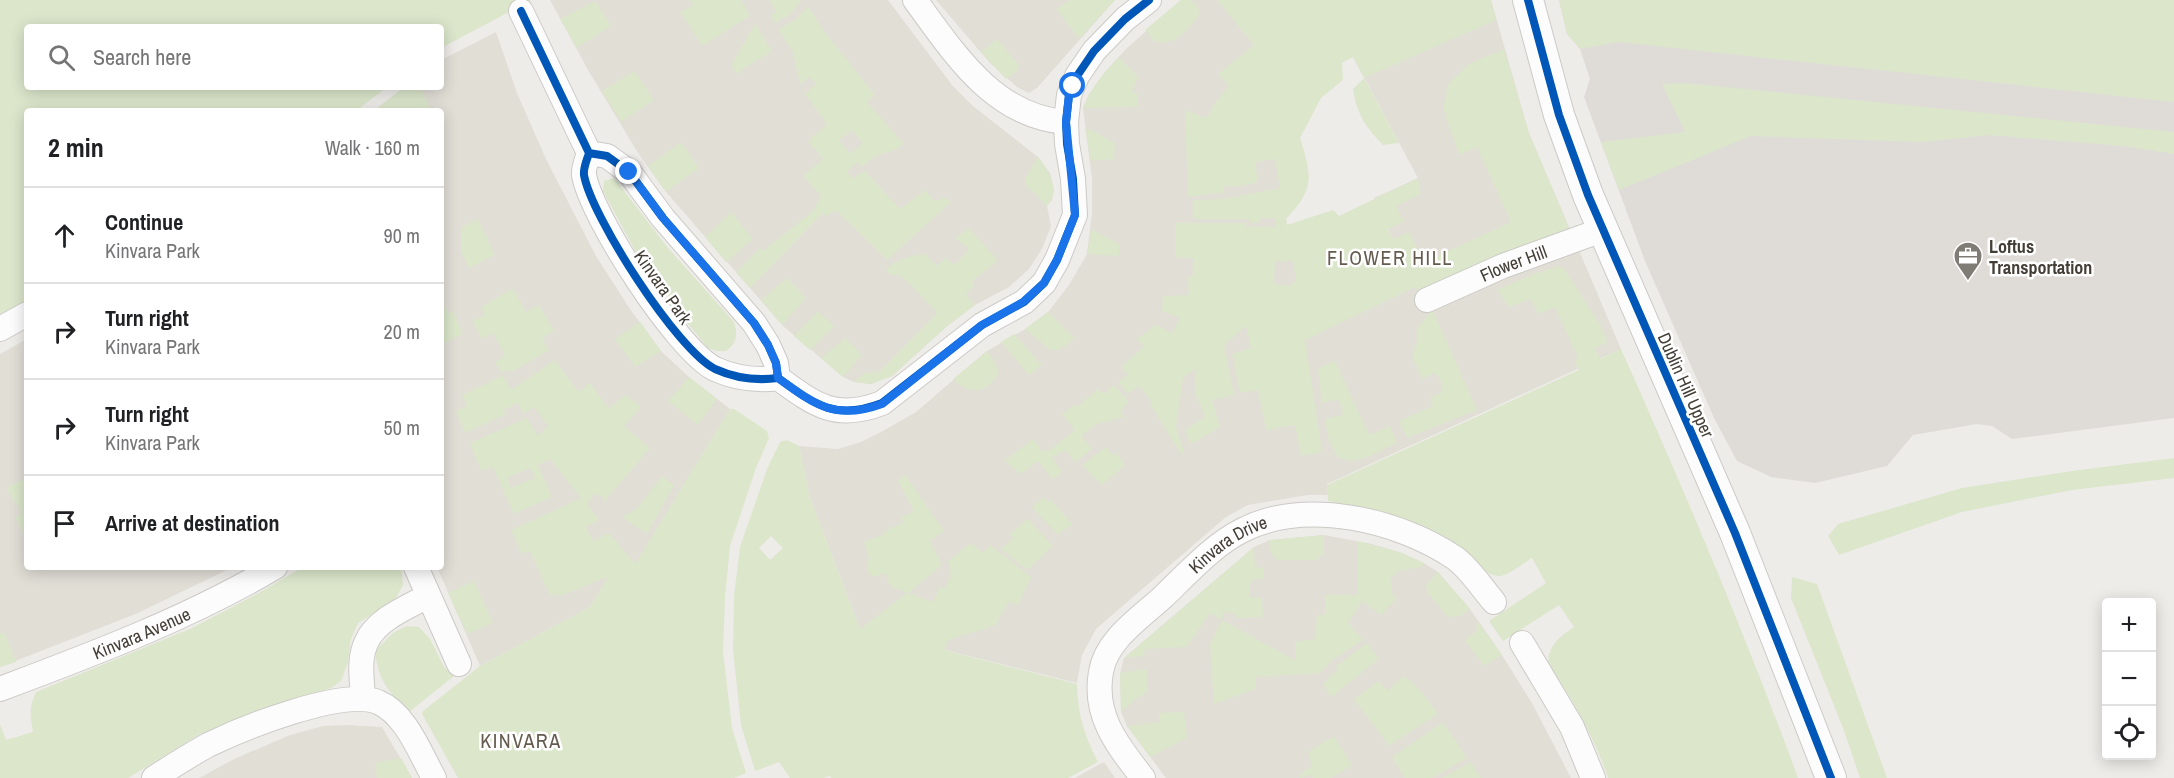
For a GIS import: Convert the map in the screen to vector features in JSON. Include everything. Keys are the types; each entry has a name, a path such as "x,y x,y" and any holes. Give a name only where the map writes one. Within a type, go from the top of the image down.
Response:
{"street":[{"path":"915,0 950,48 987,88 1022,112 1047,121 1066,122"},
{"path":"521,11 589,153 607,156 629,172 663,218 754,323 776,363 778,378 820,406 844,412 863,411 882,404 982,325 1023,302 1044,283 1053,268 1075,215 1066,122 1069,95 1077,76 1094,51 1125,19 1149,0"},
{"name":"Dublin Hill Upper","path":"1528,0 1559,116 1602,230 1735,533 1831,778"},
{"name":"Kinvara Park","path":"589,153 583,172 589,194 625,259 657,309 690,350 714,368 760,381 778,378"},
{"name":"Flower Hill","path":"1427,300 1503,266 1602,230"},
{"path":"0,328 24,316"},
{"name":"Kinvara Drive","path":"1143,778 1111,733 1102,714 1101,672 1107,652 1123,633 1214,550 1240,531 1260,522 1304,515 1325,515 1385,525 1422,539 1457,560 1494,602"},
{"name":"Kinvara Avenue","path":"0,689 59,667 187,613 251,582 270,570"},
{"path":"417,570 459,664"},
{"path":"363,698 362,665 366,641 376,628 428,596"},
{"path":"1522,643 1572,727 1593,778"},
{"path":"154,778 208,746 242,730 335,700 363,698 379,703 394,713 411,737 434,778"}],"shaded area":[{"path":"550,0 888,0 952,85 973,106 1038,157 1050,173 1054,190 1052,200 1047,206 1051,226 1042,249 1029,269 1009,287 975,305 946,327 892,376 871,384 854,382 843,377 782,325 666,192 638,153 588,70"},
{"path":"936,0 1115,0 1037,88 1029,93 1017,87 990,63"},
{"path":"1181,0 1229,0 1298,85 1275,154 1287,225 1415,287 1374,198 1418,178 1353,57 1491,0 1529,133 1621,349 1327,484 1328,495 1308,495 1248,505 1226,517 1096,629 1082,655 1077,683 860,629 810,498 799,446 838,449 861,442 881,432 916,412 987,351 1025,329 1048,312 1069,285 1087,254 1092,213 1092,179 1083,108 1088,96 1105,72 1126,49"},
{"path":"1559,0 2174,0 2174,418 2012,439 1992,426 1977,424 1913,435 1887,466 1815,483 1771,477 1737,461 1714,418 1645,261 1584,97 1590,79 1580,49 1567,34"},
{"path":"496,32 517,93 546,159 596,256 630,309 661,351 689,377 730,409 635,565 624,552 590,607 480,666 438,570 444,570 444,108 378,108 400,90 444,90 444,58"},
{"path":"24,341 24,570 227,570 138,613 0,667 0,354"},
{"path":"1324,535 1372,544 1402,553 1438,572 1470,609 1502,655 1532,703 1571,778 1166,778 1127,726 1121,712 1120,673 1124,658 1254,547 1270,540"},
{"path":"323,726 382,727 412,778 199,778 234,759 290,735"},
{"path":"1104,762 1115,778 1075,778 1100,764"}],"green space":[{"path":"0,0 532,0 444,46 444,24 24,24 24,90 383,90 360,108 24,108 24,302 0,314"},
{"path":"690,0 741,0 750,16 702,46 680,12 693,5"},
{"path":"769,0 801,0 791,14 774,23 771,15 776,12"},
{"path":"1070,0 1115,0 1079,39 1056,9"},
{"path":"1181,0 1195,3 1200,12 1187,30 1176,39 1154,41 1145,30"},
{"path":"1217,0 1491,0 1496,20 1364,78 1353,57 1342,63 1343,80 1321,98 1300,138 1307,162 1308,182 1302,199 1286,219 1287,225 1333,210 1339,216 1418,178 1421,194 1396,206 1404,221 1388,229 1393,239 1409,232 1424,262 1511,222 1477,147 1459,155 1443,108 1449,83 1469,64 1504,49 1529,133 1569,228 1498,255 1421,293 1415,287 1305,340 1322,452 1301,456 1295,425 1266,430 1258,390 1240,393 1232,354 1251,348 1246,326 1224,345 1234,395 1212,400 1220,427 1191,444 1185,430 1205,417 1195,393 1195,369 1183,378 1176,426 1184,453 1181,454 1150,404 1152,402 1139,386 1127,394 1118,382 1128,375 1121,367 1144,346 1136,339 1156,325 1172,333 1180,318 1162,311 1163,296 1189,295 1188,278 1194,274 1194,258 1175,257 1175,223 1246,223 1246,227 1276,227 1276,218 1259,218 1259,223 1250,223 1249,219 1194,219 1194,200 1224,199 1280,188 1275,159 1255,162 1258,182 1241,186 1224,186 1223,193 1188,197 1185,110 1206,118 1229,86 1218,74 1254,45","holes":["1275,261 1293,261 1296,281 1290,286 1274,284"]},
{"path":"1559,0 2174,0 2174,102 1619,42 1580,49 1567,34"},
{"path":"595,1 611,26 577,48 560,19"},
{"path":"808,6 823,30 875,95 867,102 904,144 893,151 877,155 861,167 857,162 847,172 853,179 864,170 900,209 925,190 934,201 944,197 951,202 887,260 840,214 835,211 826,216 823,213 750,288 736,272 760,248 763,251 813,211 821,196 803,176 823,159 808,141 827,124 805,94 816,84 810,77 800,84 793,52 778,29 795,20","holes":["852,130 863,143 850,154 839,140"]},
{"path":"755,24 772,51 736,74 731,65"},
{"path":"997,39 1019,65 1017,71 1006,79 981,52"},
{"path":"1119,57 1138,77 1132,92 1137,94 1137,107 1083,108 1098,81"},
{"path":"635,71 654,100 621,122 602,91"},
{"path":"1364,78 1399,143 1383,145 1359,113 1353,89"},
{"path":"1685,83 2174,132 2174,154 2122,146 1989,135 1923,142 1751,136 1619,190 1601,142 1685,132 1662,84"},
{"path":"400,90 422,90 430,108 378,108"},
{"path":"1085,129 1092,130 1115,143 1114,159 1091,161"},
{"path":"681,142 699,168 666,192 648,166"},
{"path":"1038,157 1052,180 1053,193 1047,206 1025,184 1025,178"},
{"path":"614,178 668,248 734,322 736,338 726,351 708,348 638,256 603,191 604,181"},
{"path":"731,212 753,239 726,262 705,237"},
{"path":"478,219 495,255 469,268 461,251 461,227"},
{"path":"969,228 998,261 972,281 974,287 966,294 975,305 946,327 892,376 871,384 854,382 864,373 879,372 937,313 905,279 899,275 891,275 885,270 904,259 925,254 937,266 946,258 955,265 969,249 955,238"},
{"path":"1091,229 1119,244 1119,256 1087,254"},
{"path":"1559,266 1564,269 1599,323 1608,342 1595,348 1600,359 1621,349 1713,562 1798,778 1608,778 1582,719 1548,664 1552,646 1574,627 1559,605 1503,641 1489,621 1546,583 1532,558 1507,574 1492,575 1481,568 1455,543 1426,527 1394,516 1328,501 1327,485 1579,370 1575,361 1578,358 1555,307 1538,314 1531,299 1509,307 1497,290"},
{"path":"787,278 806,298 782,325 761,300"},
{"path":"513,288 526,312 539,305 554,331 542,338 549,350 513,371 500,371 495,362 505,356 493,333 482,339 472,321 485,315 481,307"},
{"path":"444,306 448,313 453,311 463,334 444,344"},
{"path":"1432,309 1477,410 1407,438 1399,421 1433,406 1430,398 1442,392 1441,381 1434,373 1422,379 1412,356 1418,340 1417,329"},
{"path":"818,311 834,326 810,350 794,336"},
{"path":"1048,312 1074,338 1058,350 1050,350 1025,329"},
{"path":"640,322 661,351 635,367 615,339"},
{"path":"1014,334 1042,365 1029,375 1001,342"},
{"path":"845,338 862,355 843,377 821,358"},
{"path":"987,351 996,364 998,374 987,386 971,390 953,379"},
{"path":"555,360 578,392 590,383 608,408 626,395 641,407 624,426 650,448 604,502 603,498 595,493 587,504 599,520 586,527 593,541 609,533 635,564 730,409 734,409 767,431 769,438 756,468 730,546 725,597 723,652 732,728 746,773 734,778 458,778 422,714 423,711 480,666 590,607 608,577 560,596 549,594 530,551 522,554 511,530 581,498 550,459 538,465 552,497 514,514 493,467 481,471 470,443 527,418 538,436 548,426 534,407 524,414 518,403 504,410 506,414 465,433 456,411 467,406 462,395 503,375 511,390","holes":["530,468 535,478 511,488 507,478"]},
{"path":"1335,361 1369,435 1390,426 1397,443 1368,457 1351,461 1337,457 1329,441 1325,419 1343,415 1339,399 1322,403 1318,368"},
{"path":"689,377 717,399 698,425 668,401"},
{"path":"1114,385 1129,402 1120,411 1124,417 1097,424 1081,436 1092,449 1075,462 1065,450 1052,458 1062,472 1053,480 1038,461 1021,474 1004,461 1033,439 1042,451 1050,450 1075,430 1062,414 1075,404 1077,407 1098,389 1104,394"},
{"path":"787,440 799,446 810,498 860,629 907,593 891,586 885,573 873,577 869,574 867,568 869,558 864,542 885,534 884,531 903,523 901,517 914,512 898,480 905,475 944,531 930,541 942,565 908,593 933,602 940,587 945,589 951,575 948,561 971,543 983,553 990,545 1031,577 1018,605 1008,602 996,625 948,640 944,650 1077,684 1083,724 1098,762 1068,778 831,778 830,776 790,778 779,762 755,771 741,725 733,650 734,596 740,547 767,469 780,442","holes":["771,536 783,548 770,560 759,548"]},
{"path":"1106,447 1112,455 1116,453 1125,465 1102,485 1082,465"},
{"path":"2174,458 2174,478 2072,490 1962,512 1839,555 1828,536 1838,524 1962,488"},
{"path":"662,476 674,485 647,534 622,517 638,508"},
{"path":"24,479 24,535 15,517 22,513 6,488"},
{"path":"1044,497 1048,502 1051,500 1072,524 1058,535 1032,507"},
{"path":"1028,519 1053,546 1027,570 1001,549 1013,538 1009,534"},
{"path":"1324,535 1324,552 1317,560 1279,560 1271,552 1270,540"},
{"path":"1358,541 1402,553 1424,563 1422,567 1401,570 1390,578 1393,596 1397,598 1381,615 1362,601 1348,623 1363,640 1331,661 1320,673 1256,677 1255,689 1214,704 1210,644 1222,620 1295,660 1295,642 1315,639 1317,615 1325,615 1325,595 1358,595"},
{"path":"1254,547 1255,567 1264,568 1264,579 1254,579 1249,585 1249,597 1262,598 1263,617 1236,618 1236,614 1223,612 1222,620 1210,613 1187,647 1145,649 1144,656 1124,658"},
{"path":"298,570 401,570 403,585 396,598 358,623 351,639 348,662 341,681 331,688 265,708 200,734 128,778 0,778 0,724 6,740 33,732 31,712 36,692 192,628"},
{"path":"1438,572 1470,609 1460,616 1448,617 1427,592 1426,585"},
{"path":"1792,577 1817,584 1887,778 1860,778 1843,728 1791,598"},
{"path":"474,581 493,623 467,634 448,593"},
{"path":"1478,622 1502,655 1484,666 1465,640 1477,631"},
{"path":"406,626 419,627 430,639 444,667 454,676 409,712 382,678 375,651 393,633"},
{"path":"5,633 16,662 0,667 0,634"},
{"path":"1367,643 1379,659 1331,697 1323,684 1338,669 1336,666"},
{"path":"1147,669 1147,692 1121,712 1120,673"},
{"path":"1403,676 1418,688 1438,714 1389,746 1354,699 1379,681 1388,691"},
{"path":"1184,712 1187,738 1150,757 1127,726 1159,722 1159,713"},
{"path":"1443,722 1467,758 1432,778 1405,778 1392,757"},
{"path":"1334,736 1352,765 1331,778 1313,778 1311,775 1300,778 1299,775 1312,766 1308,752"},
{"path":"401,758 412,778 377,778 375,763"},
{"path":"1471,762 1481,778 1442,778"}],"cycle path":[{"path":"778,378 815,403 839,410 866,408 882,403 982,325 1024,302 1044,283 1057,260 1075,215 1073,179 1067,144 1066,122 1069,95 1077,76 1094,51 1125,19 1149,0"},
{"path":"1528,0 1559,115 1588,195 1735,533 1831,778"},
{"path":"521,11 589,153 584,175 590,194 619,249 659,310 679,336 699,357 715,369 746,378 778,378 776,363 754,323 663,218 629,172 607,156 589,153"}],"place":[{"name":"Loftus Transportation","path":"1968,282"}],"district":[{"name":"FLOWER HILL","path":"1390,257"},
{"name":"KINVARA","path":"521,740"}],"route":[{"path":"629,172 663,218 754,323 776,363 778,378 803,397 820,406 844,412 863,411 882,404 982,325 1023,302 1044,283 1057,260 1075,215 1066,122 1069,95 1073,86"}]}
